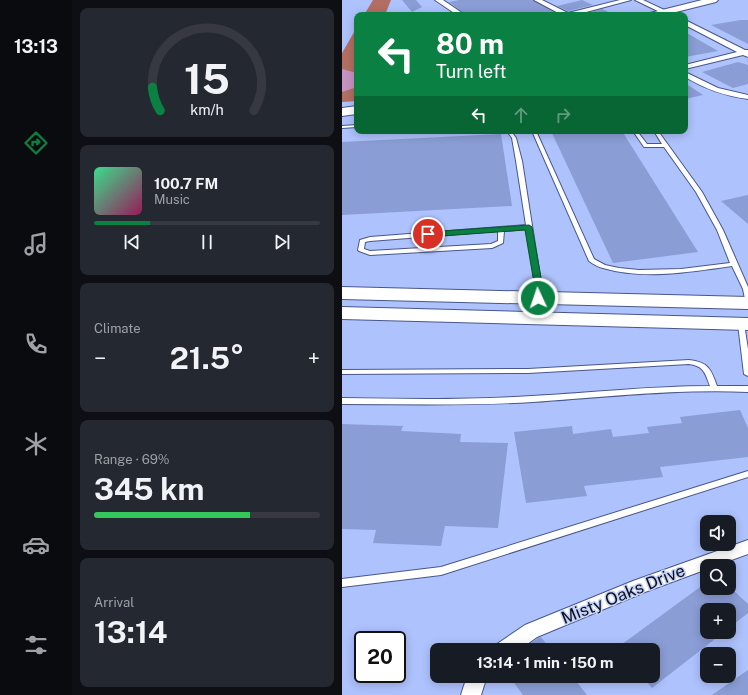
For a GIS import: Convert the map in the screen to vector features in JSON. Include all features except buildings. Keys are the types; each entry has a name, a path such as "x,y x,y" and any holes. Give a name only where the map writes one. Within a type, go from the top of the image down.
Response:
{"main road":[{"path":"672,12 713,0"},
{"path":"342,112 354,110"},
{"path":"342,293 748,304"},
{"path":"496,318 564,312 723,313 744,309 748,304"},
{"path":"342,313 746,323"}],"street":[{"path":"438,0 455,12"},
{"path":"540,2 557,0"},
{"path":"576,12 628,0"},
{"path":"638,0 667,12"},
{"path":"540,2 562,12"},
{"path":"688,24 747,53"},
{"path":"688,66 747,53"},
{"path":"688,76 712,89 728,94 748,97"},
{"name":"Misty Oaks Drive","path":"514,643 531,631 638,586 748,547"},
{"path":"471,695 475,683"}],"lane":[{"path":"342,127 354,126"},
{"path":"511,134 514,138 519,161 538,283 538,298"},
{"path":"535,134 591,260 597,265 625,272 696,270 734,264"},
{"path":"637,134 646,146 666,145"},
{"path":"658,134 699,192 720,230 746,289 748,299"},
{"path":"501,229 501,242 492,246 370,253 361,250 362,241 370,239 501,229 529,227"},
{"path":"746,323 748,374"},
{"path":"342,372 528,371 701,362 707,369 714,387"},
{"path":"342,401 434,402 530,399 714,387 748,389"},
{"path":"342,583 441,571 748,474"}],"shaded area":[{"path":"373,0 391,0 386,12 366,12"},
{"path":"354,32 354,101 342,102 342,53"},
{"path":"342,69 354,72 354,88 342,92"}],"route":[{"path":"428,234 529,227 538,283 538,298"}]}
